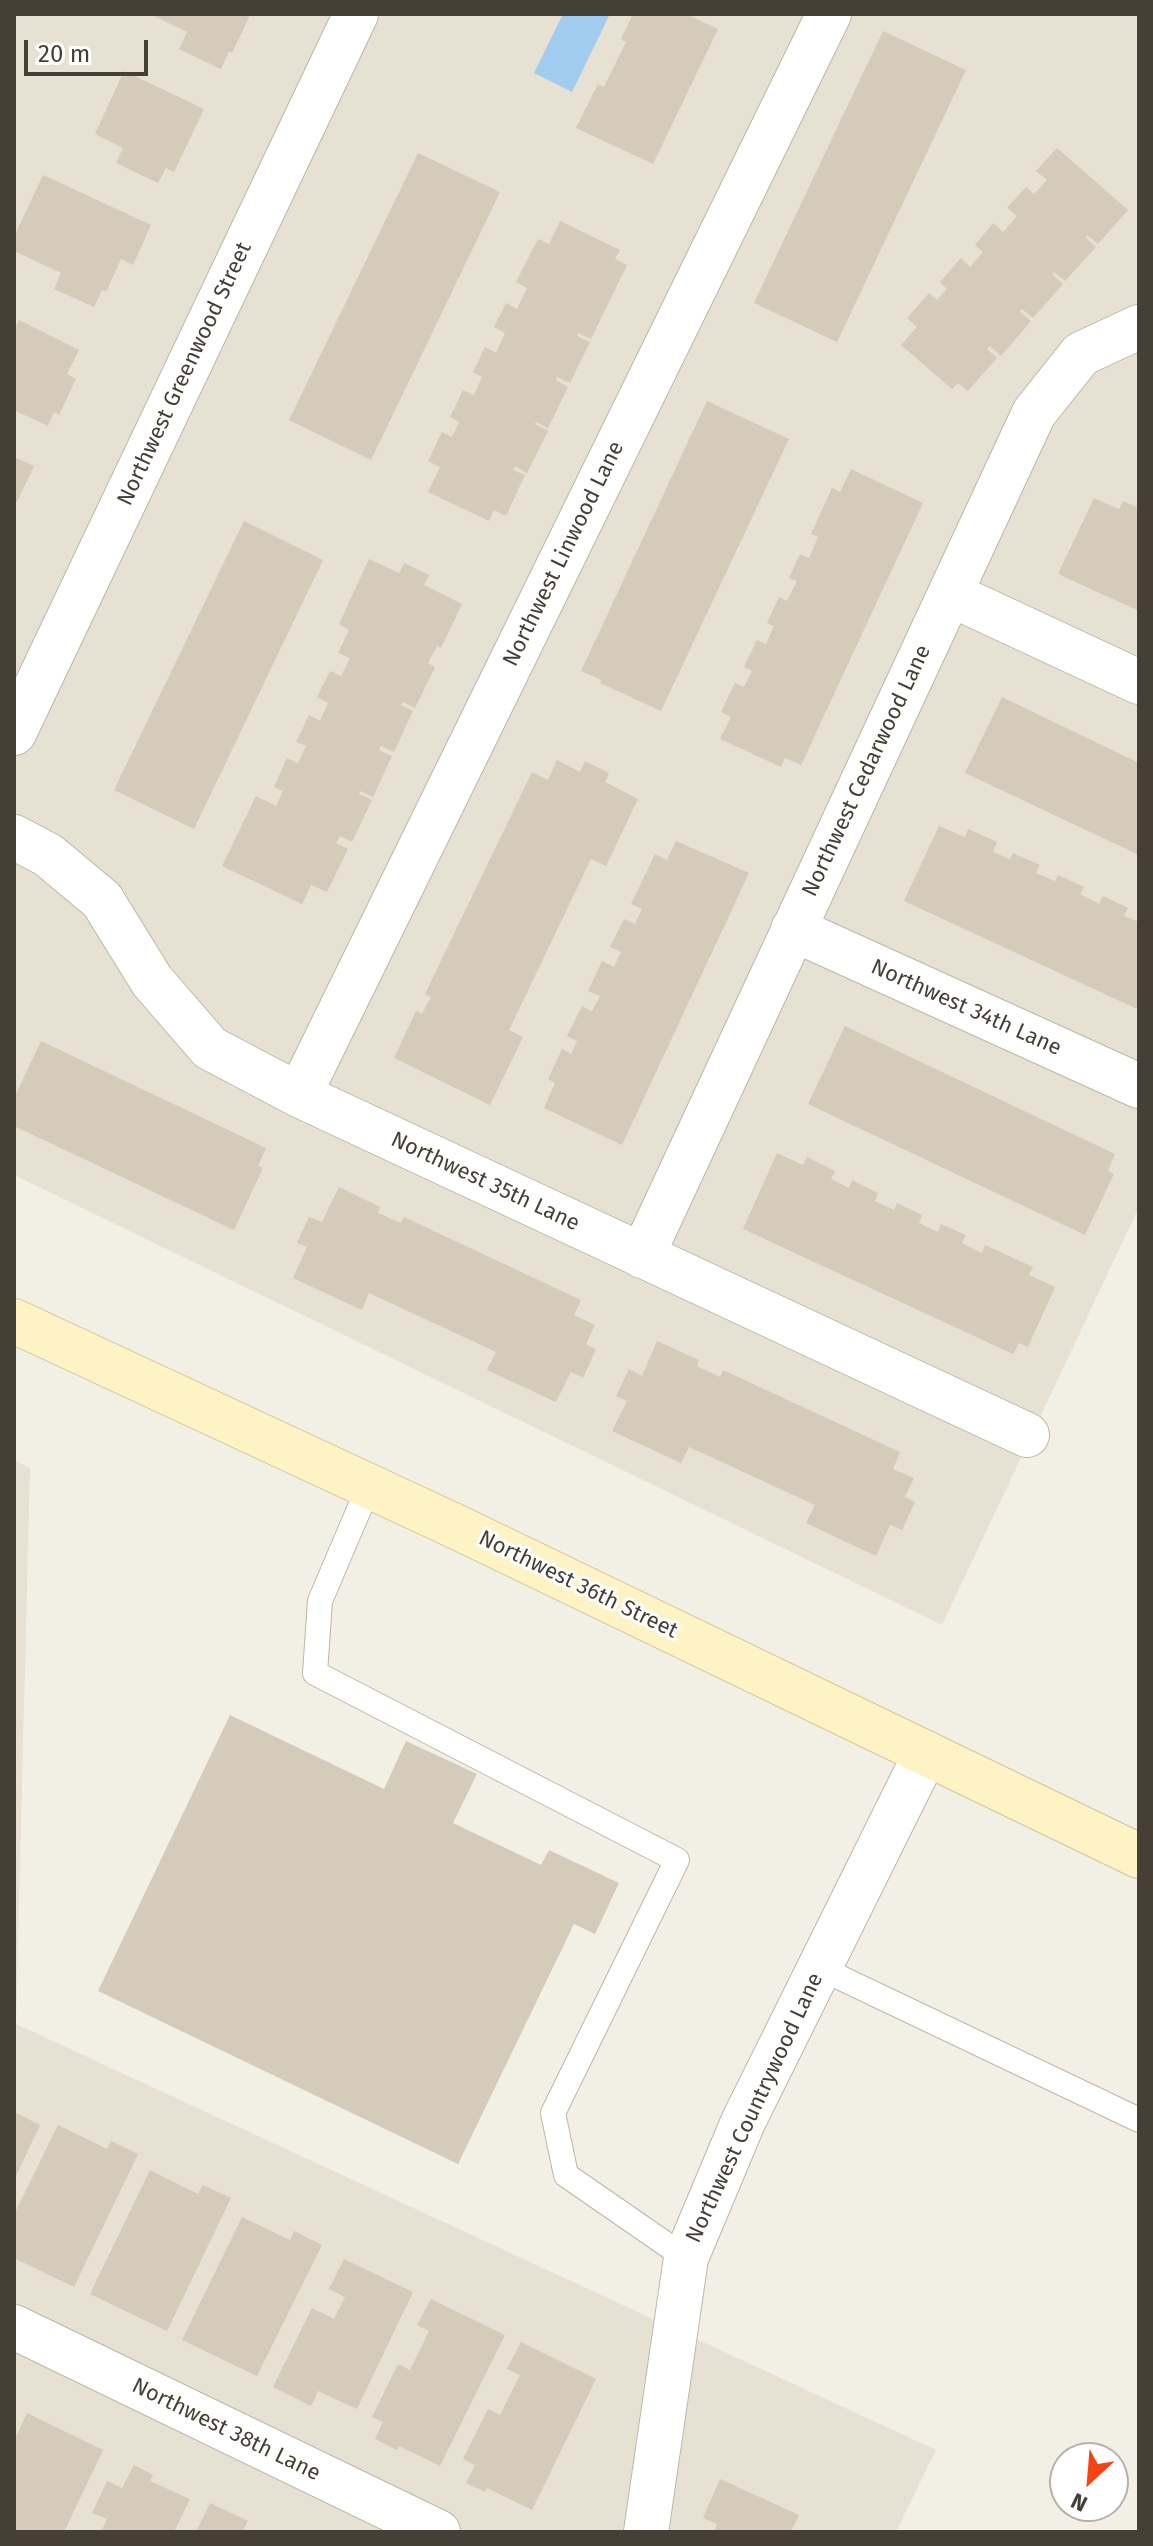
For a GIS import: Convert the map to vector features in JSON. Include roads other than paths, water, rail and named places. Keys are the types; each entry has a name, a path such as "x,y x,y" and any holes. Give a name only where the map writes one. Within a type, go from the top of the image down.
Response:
{"main road":[{"name":"Northwest 36th Street","path":"14,1321 369,1486 1139,1856"}],"street":[{"name":"Northwest Greenwood Street","path":"14,733 356,14"},
{"name":"Northwest Linwood Lane","path":"299,1095 829,14"},
{"name":"Northwest Cedarwood Lane","path":"642,1256 1034,413 1081,354 1139,327"},
{"path":"950,594 1139,682"},
{"name":"Northwest 35th Lane","path":"14,837 48,855 102,900 152,981 210,1048 299,1095 1027,1435"},
{"name":"Northwest 34th Lane","path":"793,929 1139,1086"},
{"name":"Northwest Countrywood Lane","path":"646,2532 686,2258 743,2122 926,1753"},
{"name":"Northwest 38th Lane","path":"14,2327 438,2532"}],"lane":[{"path":"369,1486 320,1601 315,1673 677,1860 553,2113 566,2175 686,2258"},
{"path":"820,1968 1139,2120"}],"water":[{"path":"563,14 610,14 572,92 534,73"}]}
